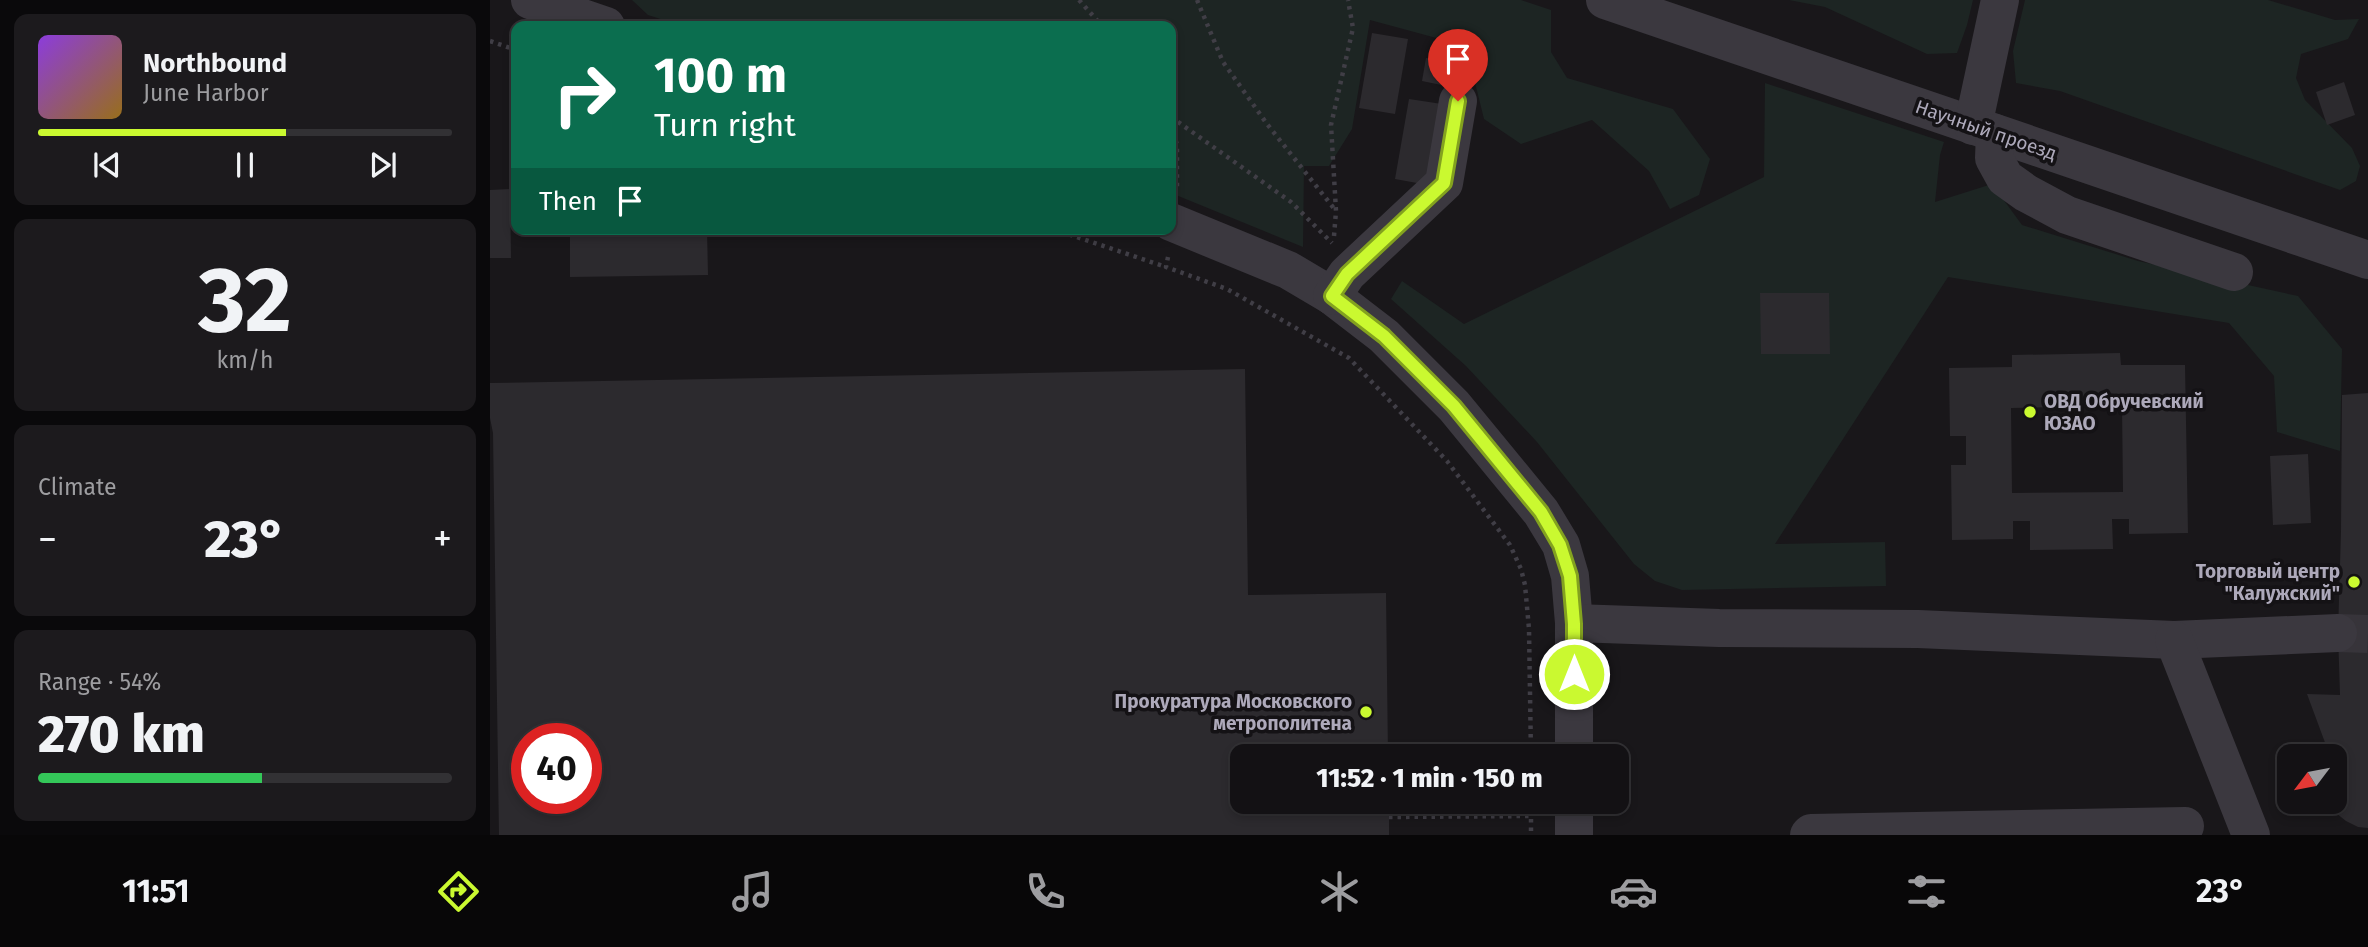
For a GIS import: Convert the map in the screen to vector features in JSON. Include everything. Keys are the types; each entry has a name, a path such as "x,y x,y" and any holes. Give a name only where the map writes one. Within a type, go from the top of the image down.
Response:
{"street":[{"name":"Научный проезд","path":"1605,0 1984,130 2362,254"},
{"path":"2000,0 1984,130 2005,178 2026,193 2067,215 2234,272"},
{"path":"549,3 594,21"},
{"path":"1332,296 1347,274 1444,183 1458,101"},
{"path":"1176,224 1288,270 1332,296 1384,336 1454,406 1541,512 1560,545 1570,576 1574,624 1574,744"},
{"path":"1574,624 1918,629 2174,640 2338,634"},
{"path":"2174,640 2251,835"},
{"path":"1574,814 1574,835"},
{"path":"1809,835 1825,832 2185,826"}],"path":[{"path":"1079,0 1098,21"},
{"path":"1197,0 1223,62 1274,133 1336,211"},
{"path":"1176,121 1291,202 1334,244 1336,211 1331,125 1353,28 1348,0"},
{"path":"490,41 511,48"},
{"path":"1176,142 1176,193"},
{"path":"1071,235 1227,289 1349,358 1447,461 1510,545 1521,569 1529,629 1531,744"},
{"path":"1166,267 1170,235"},
{"path":"1389,817 1531,816 1531,835"}],"shaded area":[{"path":"632,0 1521,0 1551,10 1551,52 1567,78 1673,109 1710,159 1699,195 1670,209 1649,171 1592,120 1521,144 1484,119 1466,46 1370,20 1352,129 1329,166 1304,166 1303,247 1176,195 1176,21 667,21 648,15"},
{"path":"1789,0 1973,0 1957,53 1927,54 1825,7"},
{"path":"2025,0 2268,0 2335,20 2359,19 2348,39 2301,54 2296,78 2305,100 2352,148 2360,166 2356,181 2340,190 2060,91 2016,83 2013,51"},
{"path":"1765,83 1944,142 1935,202 1992,184 2022,225 2138,261 2298,296 2342,349 2340,451 2277,432 2274,376 2229,323 1948,277 1775,544 1885,542 1886,586 1682,590 1655,581 1634,564 1537,442 1466,366 1391,299 1402,281 1464,324 1764,177"}],"building":[{"path":"1372,33 1408,39 1395,114 1359,108"},
{"path":"1426,58 1460,64 1456,88 1422,81"},
{"path":"2344,82 2355,115 2327,125 2316,92"},
{"path":"1409,99 1442,104 1428,185 1395,179"},
{"path":"510,189 511,258 490,258 490,190"},
{"path":"570,235 707,235 708,275 570,277"},
{"path":"1760,293 1829,293 1830,354 1761,354"},
{"path":"2120,353 2121,365 2185,365 2188,533 2129,534 2129,519 2112,519 2113,549 2030,550 2030,521 2013,521 2013,539 1952,540 1951,465 1966,465 1966,436 1950,436 1949,368 2012,367 2012,355","holes":["2122,406 2123,492 2012,493 2011,408"]},
{"path":"1245,369 1248,595 1386,593 1388,744 1230,744 1230,814 1389,814 1389,835 499,835 493,433 490,383"},
{"name":"Торговый центр \"Калужский\"","path":"2368,393 2368,828 2358,827 2337,814 2347,814 2347,744 2326,744 2307,694 2340,695 2338,633 2342,395"},
{"path":"2308,454 2311,523 2273,525 2270,456"}],"tunnel":[{"path":"2338,633 2368,634"}],"place":[{"name":"ОВД Обручевский ЮЗАО","path":"2030,412"},
{"name":"Торговый центр \"Калужский\"","path":"2354,582"},
{"name":"Прокуратура Московского метрополитена","path":"1366,712"}],"route":[{"path":"1458,101 1444,183 1347,274 1332,296 1384,336 1454,406 1541,512 1560,545 1570,576 1574,674"}]}
